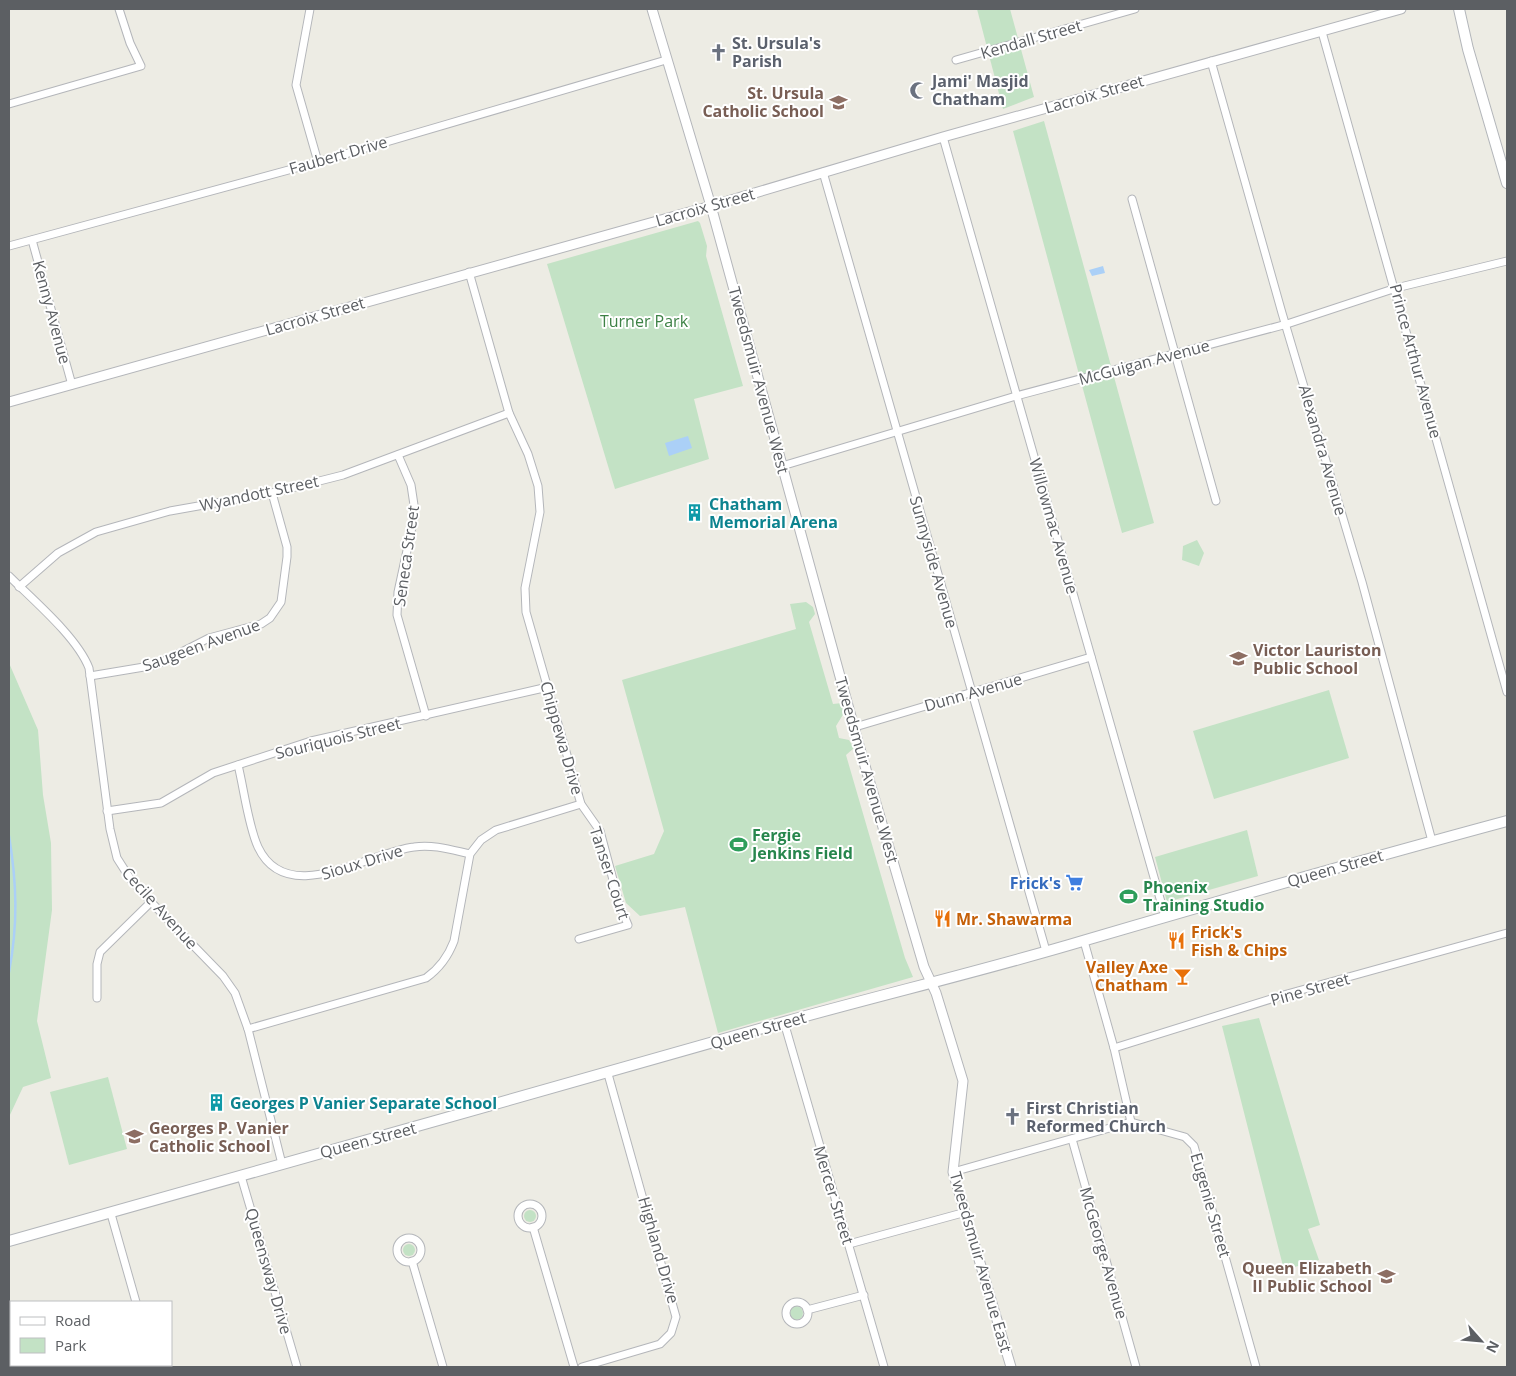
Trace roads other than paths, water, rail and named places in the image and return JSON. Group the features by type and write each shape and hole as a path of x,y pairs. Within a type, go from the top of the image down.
{"main road":[{"path":"1459,9 1468,49 1507,183"},
{"name":"Queen Street","path":"9,1241 608,1074 784,1022 1084,941 1165,916 1507,821"}],"street":[{"path":"9,104 142,66 130,43 119,9"},
{"path":"310,9 296,85 318,162"},
{"name":"Tweedsmuir Avenue West","path":"652,9 711,206 855,727 930,982"},
{"name":"Kendall Street","path":"956,60 1135,9"},
{"name":"Lacroix Street","path":"9,402 469,272 711,206 943,137 1401,9"},
{"name":"Prince Arthur Avenue","path":"1322,32 1396,288 1507,692"},
{"name":"Faubert Drive","path":"9,246 318,162 666,60"},
{"name":"Alexandra Avenue","path":"1211,61 1362,582 1432,841"},
{"name":"Willowmac Avenue","path":"943,137 1165,916"},
{"name":"Sunnyside Avenue","path":"823,172 1046,951"},
{"path":"1132,199 1216,501"},
{"name":"Kenny Avenue","path":"32,240 72,384"},
{"name":"McGuigan Avenue","path":"782,466 1016,396 1286,324 1396,288 1507,261"},
{"name":"Chippewa Drive","path":"469,272 508,412 528,454 539,496 540,512 524,600 581,804 496,830 481,840 470,854"},
{"name":"Wyandott Street","path":"19,587 58,553 96,532 170,511 272,493 343,475 508,412"},
{"name":"Seneca Street","path":"398,455 411,485 414,518 398,592 397,615 426,716"},
{"name":"Saugeen Avenue","path":"90,676 156,664 208,638 261,624 270,618 281,602 288,547 272,493"},
{"name":"Cecile Avenue","path":"9,576 81,652 89,668 107,811 117,858 131,880 226,980 235,993 248,1029 282,1164"},
{"name":"Dunn Avenue","path":"855,727 1091,657"},
{"name":"Souriquois Street","path":"107,811 162,803 213,773 310,741 548,687"},
{"name":"Sioux Drive","path":"238,765 258,847 270,863 283,871 308,877 322,875 415,846 431,846 470,854"},
{"name":"Tanser Court","path":"579,939 628,925 620,906 600,831 581,804"},
{"path":"248,1029 418,981 433,972 445,960 454,941 470,854"},
{"path":"97,998 96,964 100,952 151,902"},
{"name":"Pine Street","path":"1114,1048 1287,994 1507,933"},
{"path":"954,1172 1131,1122 1114,1048 1084,941"},
{"name":"Tweedsmuir Avenue East","path":"930,982 963,1081 954,1172 1011,1367"},
{"name":"Mercer Street","path":"784,1022 884,1367"},
{"name":"Highland Drive","path":"582,1367 660,1344 671,1333 676,1317 608,1074"},
{"name":"Eugenie Street","path":"1131,1122 1185,1136 1194,1146 1256,1367"},
{"name":"McGeorge Avenue","path":"1072,1139 1136,1367"},
{"name":"Queensway Drive","path":"241,1176 298,1367"},
{"path":"849,1244 966,1212"},
{"path":"111,1214 136,1301"},
{"path":"534,1227 574,1367"},
{"path":"412,1261 443,1367"},
{"path":"807,1310 864,1295"}],"water":[{"path":"1103,266 1105,273 1092,276 1089,270"},
{"path":"688,436 692,448 669,456 665,443"}],"waterway":[{"path":"9,836 15,888 14,938 9,972"}],"place":[{"name":"St. Ursula's Parish","path":"718,52"},
{"name":"Jami' Masjid Chatham","path":"918,90"},
{"name":"St. Ursula Catholic School","path":"838,102"},
{"name":"Chatham Memorial Arena","path":"695,513"},
{"name":"Victor Lauriston Public School","path":"1239,659"},
{"name":"Fergie Jenkins Field","path":"738,844"},
{"name":"Frick's","path":"1075,883"},
{"name":"Phoenix Training Studio","path":"1129,896"},
{"name":"Mr. Shawarma","path":"942,919"},
{"name":"Frick's Fish & Chips","path":"1177,941"},
{"name":"Valley Axe Chatham","path":"1182,976"},
{"name":"Georges P Vanier Separate School","path":"216,1103"},
{"name":"First Christian Reformed Church","path":"1012,1117"},
{"name":"Georges P. Vanier Catholic School","path":"135,1137"},
{"name":"Queen Elizabeth II Public School","path":"1386,1277"}],"park label":[{"name":"Turner Park","path":"644,321"}]}
